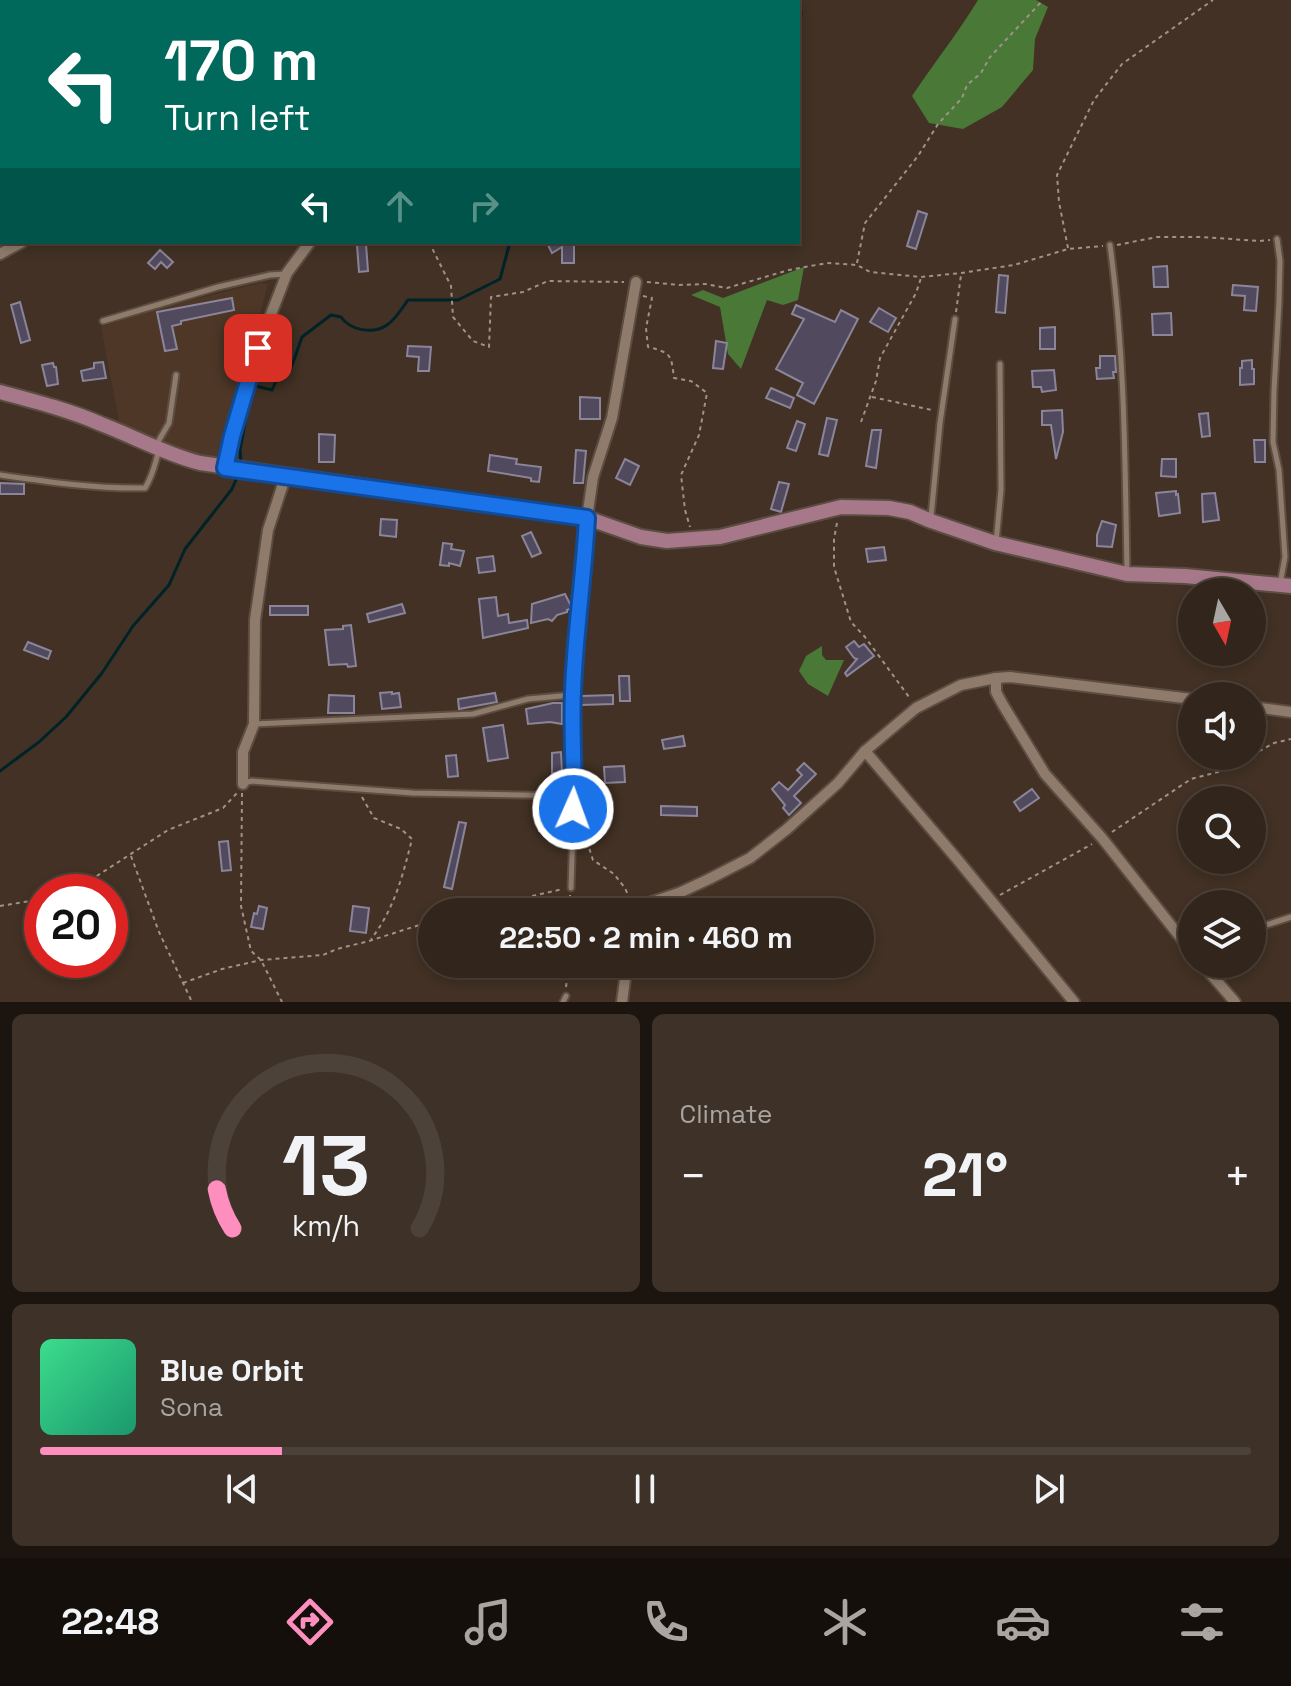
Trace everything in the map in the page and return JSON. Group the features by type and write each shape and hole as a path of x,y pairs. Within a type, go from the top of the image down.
{"street":[{"path":"0,254 18,244"},
{"path":"225,468 258,348 287,273 309,244"},
{"path":"574,796 573,695 587,518 593,477 612,418 636,282"},
{"path":"0,392 86,418 175,457 200,463 587,518 641,537 667,541 720,537 841,507 889,508 910,512 995,543 1127,574 1286,585"},
{"path":"243,784 243,752 254,724 255,620 268,530 283,484 282,476"},
{"path":"996,678 996,692 1045,774 1102,838 1178,934"},
{"path":"665,898 750,858 838,783 865,751 916,708 961,685 996,678 1050,681 1178,697"},
{"path":"1266,709 1291,712"},
{"path":"865,751 1074,1002"},
{"path":"622,1002 625,978"},
{"path":"1214,978 1235,1002"}],"lane":[{"path":"1277,239 1280,261 1273,442 1279,470 1286,585"},
{"path":"1110,245 1123,373 1127,574"},
{"path":"103,321 218,287 287,273"},
{"path":"931,521 941,412 955,319"},
{"path":"995,543 1001,490 1000,364"},
{"path":"0,475 145,488 152,477 157,449 169,423 176,375"},
{"path":"254,724 473,714 528,699 573,695"},
{"path":"243,784 252,781 413,793 574,796 571,888"},
{"path":"1266,925 1291,917"}],"path":[{"path":"857,265 865,223 918,156 938,124 962,98 967,85 981,73 990,57 1043,0"},
{"path":"1068,249 1057,175 1094,100 1122,64 1213,0"},
{"path":"430,244 451,286 453,317 473,341 489,347 491,297 523,292 548,281 705,284 727,288 789,270 827,263 857,265 870,272 921,277 1014,265 1068,249 1157,237 1277,239"},
{"path":"955,319 961,273"},
{"path":"861,422 871,397 880,358 916,293 921,277"},
{"path":"634,294 652,298 646,328 648,347 663,351 671,358 674,378 691,381 707,393 699,435 681,475 685,510 695,539"},
{"path":"871,397 941,412"},
{"path":"841,507 834,539 834,567 851,622 916,708"},
{"path":"1266,747 1291,739"},
{"path":"991,900 1102,838 1191,779 1222,770"},
{"path":"358,789 374,818 401,829 412,839 396,896 369,941"},
{"path":"100,874 168,830 223,808 242,790 241,906 251,951 261,960 282,1002"},
{"path":"573,809 579,812 593,860 614,874 629,898"},
{"path":"131,855 159,932 192,1002"},
{"path":"526,898 571,888 571,898"},
{"path":"0,906 24,902"},
{"path":"183,983 261,960 323,955 418,925"},
{"path":"564,999 567,978"}],"shaded area":[{"path":"260,283 268,284 221,460 183,456 120,426 101,327 151,310"}],"green space":[{"path":"978,0 1036,0 1048,7 1035,39 1033,70 1002,107 963,129 929,123 912,96"},
{"path":"804,267 798,300 783,305 767,300 741,369 728,354 720,307 691,295 703,290 723,298"},
{"path":"822,646 822,655 826,660 844,660 828,696 808,684 799,671 806,656"}],"building":[{"path":"918,211 927,214 916,249 907,246"},
{"path":"366,244 368,271 359,272 357,245"},
{"path":"574,244 574,263 562,263 562,247 552,253 548,245"},
{"path":"160,250 173,262 167,268 161,262 155,269 148,263"},
{"path":"1167,266 1168,287 1154,287 1153,267"},
{"path":"999,275 1008,276 1005,313 996,312"},
{"path":"1233,285 1258,287 1256,311 1244,310 1245,296 1232,295"},
{"path":"232,298 234,310 181,321 181,324 172,326 177,349 165,351 157,312"},
{"path":"20,302 30,340 21,343 11,305"},
{"path":"796,305 835,322 841,310 858,319 814,404 797,395 803,383 776,369 804,319 792,314"},
{"path":"879,308 896,318 888,332 870,322"},
{"path":"1171,313 1172,335 1153,335 1152,314"},
{"path":"1055,327 1055,349 1040,349 1040,328"},
{"path":"716,341 727,343 723,369 713,368"},
{"path":"408,346 431,347 429,371 418,371 419,357 407,356"},
{"path":"1100,356 1115,356 1114,378 1097,379 1096,368 1100,368"},
{"path":"1252,360 1254,384 1240,385 1242,361"},
{"path":"103,362 106,378 83,381 81,371 94,368 94,363"},
{"path":"53,363 58,384 47,386 42,365"},
{"path":"1054,370 1056,390 1042,392 1041,387 1033,387 1032,371"},
{"path":"771,388 794,398 790,408 766,398"},
{"path":"580,397 600,398 600,419 580,419"},
{"path":"1062,410 1063,432 1056,459 1051,425 1042,425 1042,411"},
{"path":"1208,413 1210,436 1202,437 1199,414"},
{"path":"827,418 837,420 828,456 819,454"},
{"path":"797,421 805,424 796,451 787,448"},
{"path":"872,430 881,430 876,468 866,466"},
{"path":"319,434 335,435 334,462 319,462"},
{"path":"1254,440 1265,440 1265,462 1255,462"},
{"path":"576,450 586,451 583,483 574,483"},
{"path":"490,455 517,459 516,464 541,467 539,482 488,471"},
{"path":"625,459 639,466 630,485 616,478"},
{"path":"1162,459 1176,459 1176,477 1161,476"},
{"path":"779,482 789,484 781,512 771,509"},
{"path":"0,483 24,484 24,494 0,494"},
{"path":"1176,491 1180,513 1159,516 1156,493"},
{"path":"1215,493 1219,520 1203,522 1202,494"},
{"path":"381,519 397,520 396,537 380,535"},
{"path":"1102,521 1116,525 1112,547 1097,546"},
{"path":"531,532 541,553 532,557 522,536"},
{"path":"443,543 452,544 451,549 464,551 460,566 449,563 449,566 440,565"},
{"path":"884,547 886,560 868,562 866,549"},
{"path":"493,556 495,571 479,573 477,558"},
{"path":"565,594 572,608 552,621 531,623 532,604"},
{"path":"496,597 498,616 508,614 509,623 527,620 528,628 483,638 479,599"},
{"path":"402,604 405,613 369,622 367,614"},
{"path":"270,606 308,606 308,615 270,615"},
{"path":"351,625 356,666 329,665 325,630 343,629 343,626"},
{"path":"854,641 859,647 864,644 874,656 847,676 845,673 857,659 846,647"},
{"path":"28,642 51,651 48,659 24,650"},
{"path":"619,676 629,676 630,701 620,701"},
{"path":"380,693 399,693 401,707 382,709"},
{"path":"495,693 497,702 459,709 458,699"},
{"path":"329,695 354,696 354,713 328,713"},
{"path":"613,695 613,704 581,705 581,696"},
{"path":"562,703 562,724 528,724 526,709"},
{"path":"503,725 508,758 488,761 483,728"},
{"path":"683,736 685,746 664,749 662,740"},
{"path":"561,752 562,773 552,773 552,753"},
{"path":"456,755 458,776 448,777 446,756"},
{"path":"804,763 816,774 794,796 801,803 789,815 772,789 779,782 788,790 802,775 797,770"},
{"path":"624,766 625,782 605,783 604,767"},
{"path":"1032,789 1039,798 1020,811 1014,802"},
{"path":"661,806 697,807 697,816 661,815"},
{"path":"540,815 557,816 557,832 539,831"},
{"path":"459,822 466,823 452,889 444,887"},
{"path":"228,841 231,870 222,871 219,842"},
{"path":"259,906 267,908 263,929 251,927"},
{"path":"353,906 369,908 366,933 350,931"}],"waterway":[{"path":"800,12 800,26"},
{"path":"241,462 240,450 252,385 272,390 282,368 290,371 302,337 331,315 341,317 356,328 375,330 390,323 408,300 458,300 500,279 509,244"},
{"path":"0,771 66,717 102,673 133,626 169,585 185,549 232,489 238,475"}],"route":[{"path":"258,348 225,468 587,518 573,695 573,809"}]}
